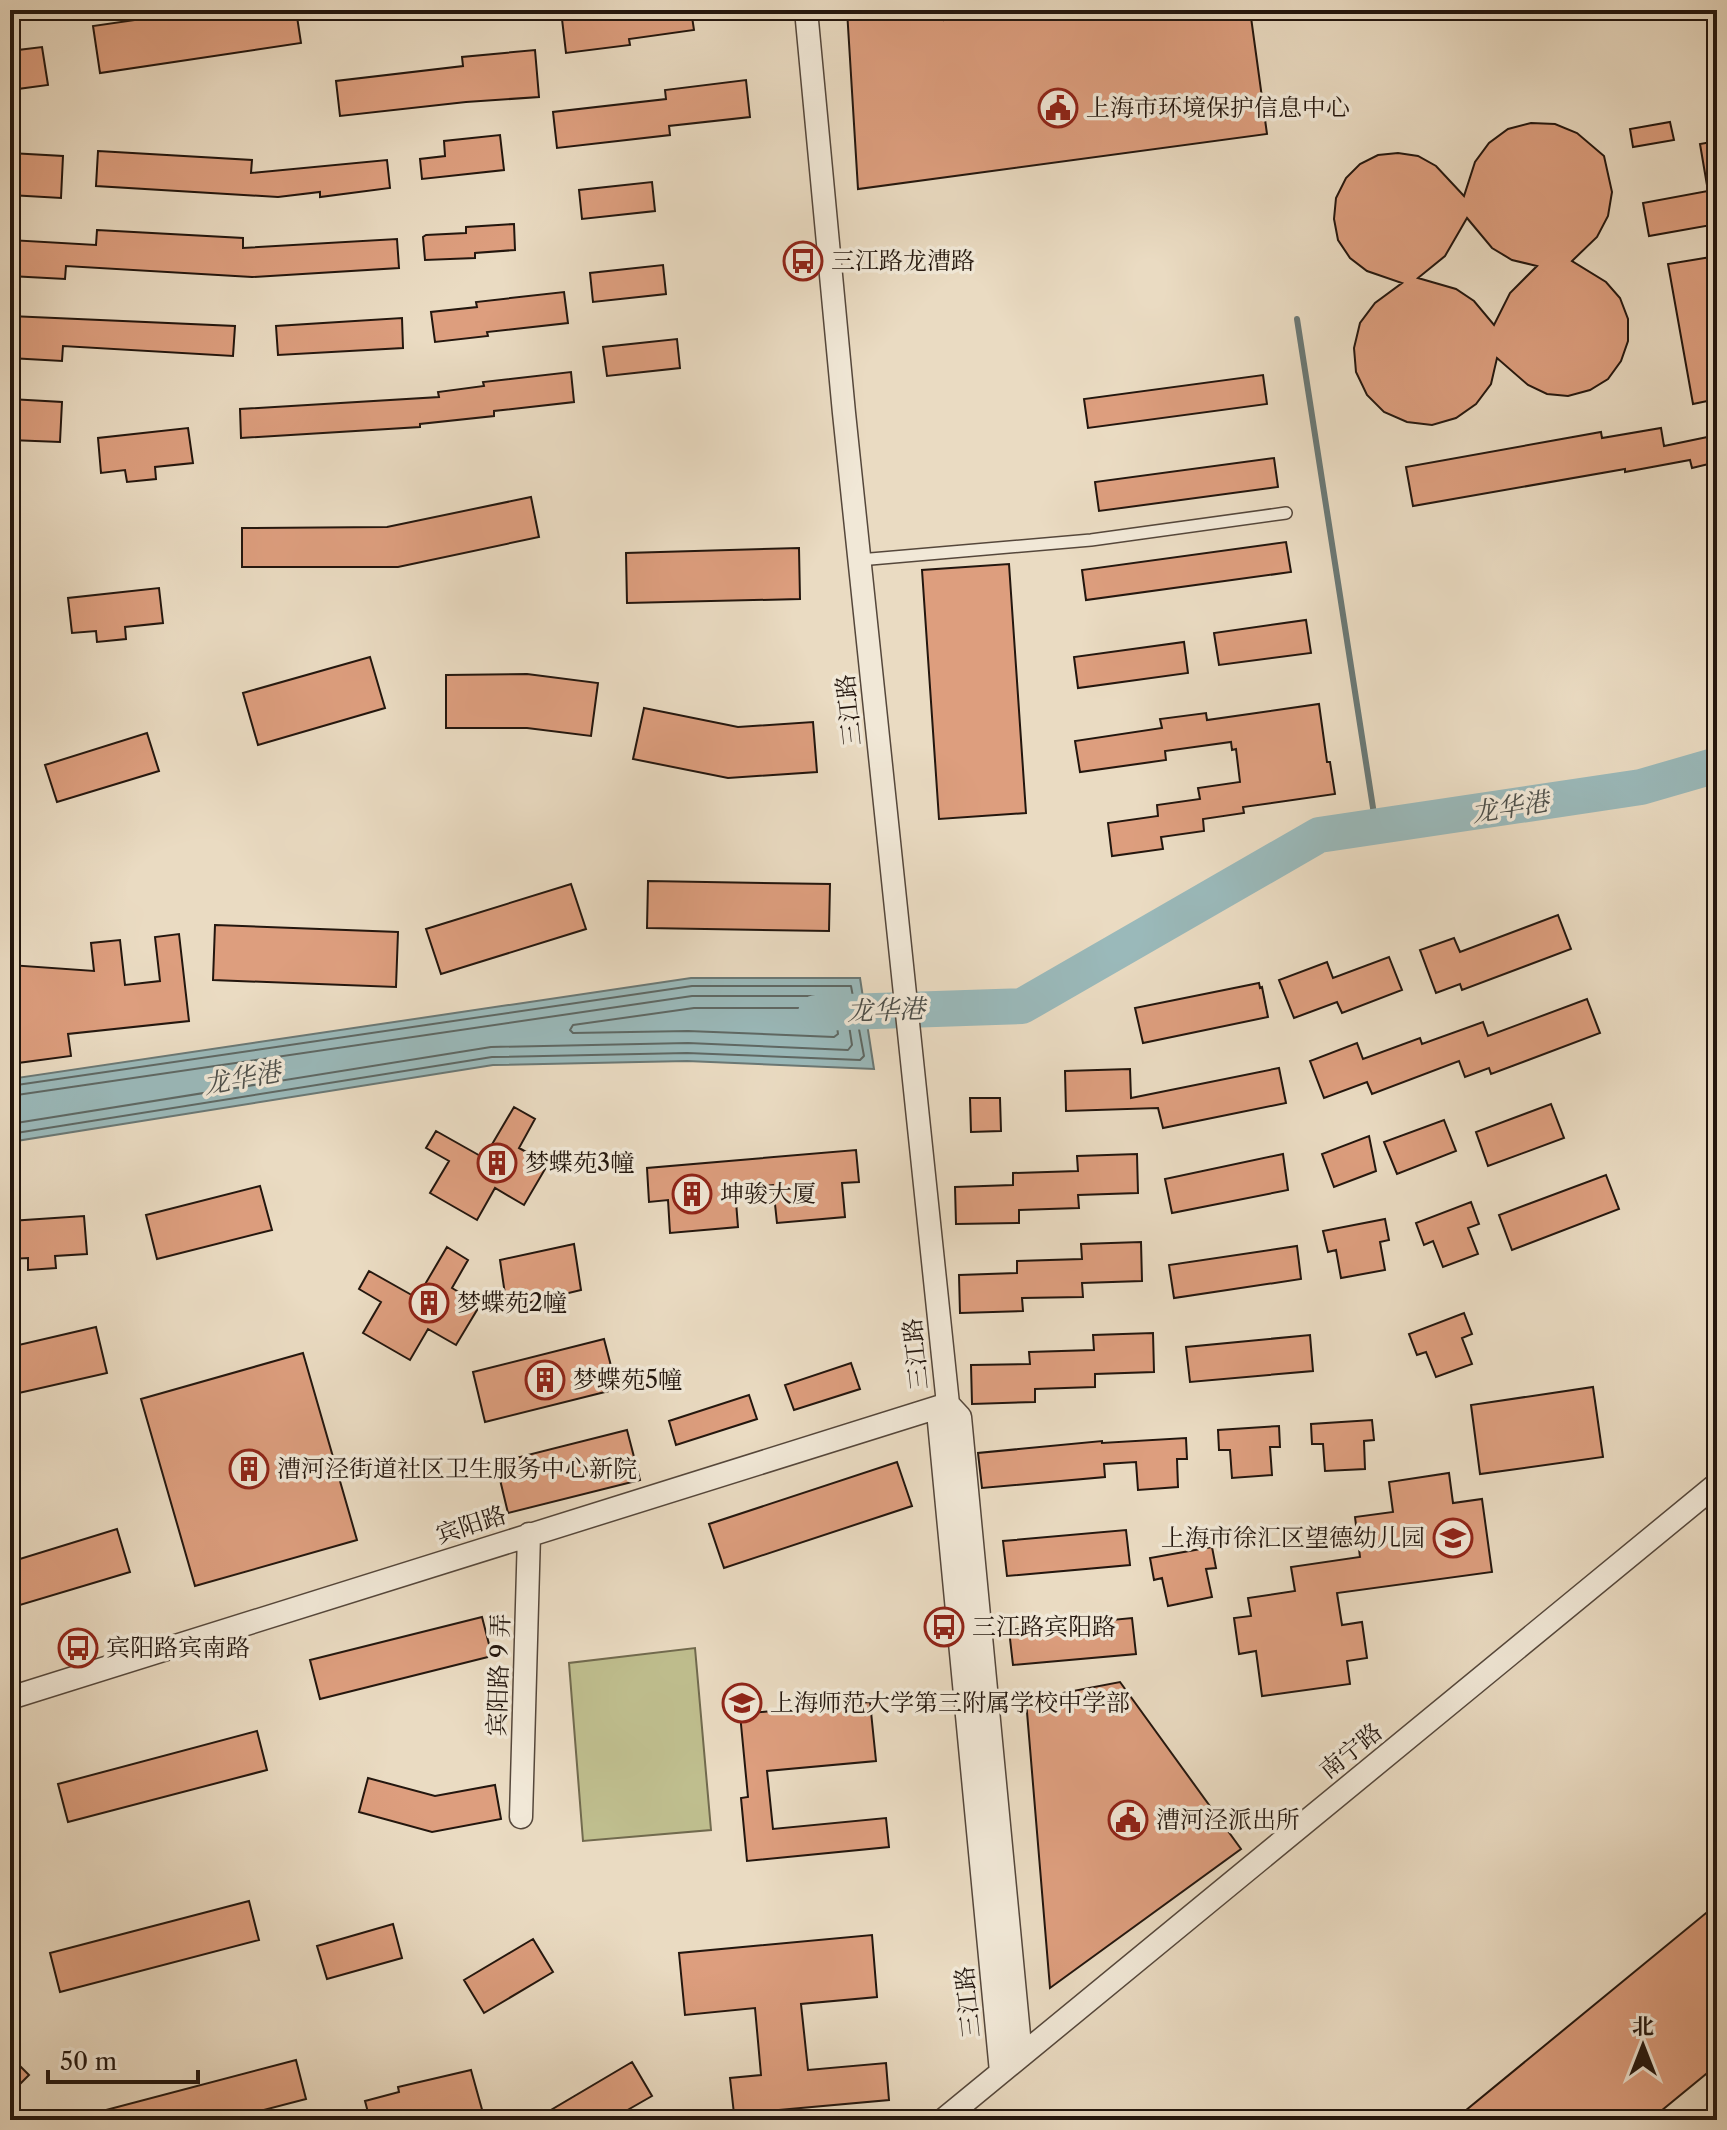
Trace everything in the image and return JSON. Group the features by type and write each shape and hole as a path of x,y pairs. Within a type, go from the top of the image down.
{"street":[{"name":"三江路","path":"806,10 859,560 948,1404 939,1422 1001,2072"},
{"name":"三江路","path":"948,1404 960,1417 1021,2056"},
{"name":"宾阳路","path":"10,1698 948,1404"},
{"name":"南宁路","path":"943,2120 1717,1484"},
{"name":"宾阳路 9 弄","path":"521,1817 529,1534"}],"lane":[{"path":"859,560 1091,540 1286,513"}],"shaded area":[{"path":"695,1648 711,1830 583,1841 569,1663"}],"water":[{"path":"691,978 860,978 874,1069 687,1061 493,1065 10,1142 10,1079"}],"building":[{"path":"204,10 296,10 301,43 100,73 93,26"},
{"path":"621,10 691,10 694,30 629,39 630,45 566,53 562,19"},
{"name":"上海市环境保护信息中心","path":"847,10 943,10 944,20 999,10 1250,10 1267,134 858,189"},
{"path":"42,47 48,85 10,90 10,51"},
{"path":"535,50 539,97 340,116 336,81 463,66 462,57"},
{"path":"746,80 750,117 669,126 670,135 557,148 553,112 666,99 665,90"},
{"path":"1670,122 1674,140 1633,147 1630,129"},
{"path":"1531,123 1555,124 1577,133 1604,156 1612,192 1608,216 1597,237 1572,261 1606,282 1620,298 1628,319 1628,341 1621,361 1608,379 1590,390 1568,396 1547,394 1528,385 1497,358 1491,384 1476,404 1456,418 1432,425 1407,422 1384,412 1367,395 1356,372 1354,348 1360,323 1375,303 1402,283 1367,271 1350,258 1338,240 1334,219 1336,198 1346,178 1360,164 1378,155 1398,153 1418,156 1436,166 1464,196 1475,162 1489,143 1508,129","holes":["1467,218 1492,248 1512,260 1537,266 1510,293 1494,325 1474,301 1456,289 1418,278 1445,256"]},
{"path":"500,135 504,170 422,179 420,159 445,156 444,141"},
{"path":"1717,141 1717,224 1649,236 1643,203 1708,191 1700,144"},
{"path":"98,151 252,160 251,173 387,160 390,188 320,197 320,192 278,197 96,186"},
{"path":"10,153 63,156 61,198 10,195"},
{"path":"652,182 655,211 582,219 579,190"},
{"path":"514,224 515,250 475,253 475,258 425,260 423,237 426,235 466,233 466,227"},
{"path":"97,230 243,238 243,248 397,239 399,268 252,277 66,266 65,279 10,276 10,240 96,245"},
{"path":"1717,256 1717,399 1693,404 1668,264"},
{"path":"663,265 666,294 593,302 590,273"},
{"path":"564,292 568,323 487,332 488,336 435,342 431,312 477,307 476,302"},
{"path":"10,316 235,326 233,356 63,346 62,361 10,358"},
{"path":"402,318 403,348 278,355 276,326"},
{"path":"677,339 680,368 607,376 603,347"},
{"path":"571,372 574,402 494,411 494,416 420,424 420,427 241,438 240,409 439,397 438,392 484,386 483,382"},
{"path":"1263,375 1267,404 1088,428 1084,399"},
{"path":"10,399 62,402 60,442 10,440"},
{"path":"188,428 193,463 155,467 156,479 127,482 125,470 101,473 98,438"},
{"path":"1661,428 1664,446 1717,435 1717,462 1692,468 1690,460 1625,472 1625,469 1413,506 1406,467 1601,432 1602,438"},
{"path":"1274,458 1278,487 1099,511 1095,482"},
{"path":"531,497 539,537 398,567 242,567 242,528 387,527"},
{"path":"1286,542 1291,572 1086,600 1082,570"},
{"path":"799,548 800,599 627,603 626,553"},
{"path":"1009,564 1026,813 939,819 922,570"},
{"path":"159,588 163,623 125,627 126,639 97,642 96,631 72,633 68,598"},
{"path":"1306,620 1311,653 1219,665 1214,633"},
{"path":"1184,642 1188,673 1078,688 1074,657"},
{"path":"370,657 385,708 258,745 243,693"},
{"path":"527,674 598,683 591,736 527,728 446,728 446,675"},
{"path":"1319,704 1335,794 1243,807 1244,813 1203,819 1204,831 1161,837 1163,849 1112,856 1108,823 1158,816 1157,805 1200,799 1198,788 1240,782 1236,749 1232,750 1231,742 1165,751 1166,760 1080,772 1075,741 1162,728 1160,719 1206,713 1207,720"},
{"path":"644,708 738,727 813,722 817,772 728,778 633,759"},
{"path":"147,733 159,771 57,802 45,765"},
{"path":"648,881 830,884 829,931 647,928"},
{"path":"571,884 586,929 441,974 426,929"},
{"path":"1558,915 1571,949 1462,990 1460,984 1436,993 1420,950 1454,938 1460,952"},
{"path":"215,925 398,932 396,987 213,980"},
{"path":"179,934 189,1021 68,1034 71,1056 10,1064 10,965 94,971 91,943 120,940 125,985 160,981 155,937"},
{"path":"1389,957 1402,990 1342,1013 1337,1002 1294,1018 1279,980 1327,962 1333,978"},
{"path":"1259,983 1268,1017 1143,1043 1135,1008"},
{"path":"1587,999 1600,1033 1491,1074 1489,1068 1465,1077 1459,1061 1372,1094 1367,1082 1324,1098 1310,1061 1357,1043 1363,1059 1420,1038 1422,1044 1483,1022 1488,1036"},
{"path":"1279,1068 1286,1103 1163,1128 1158,1108 1066,1111 1065,1071 1130,1069 1131,1098"},
{"path":"970,1098 1000,1098 1001,1131 971,1132"},
{"path":"1551,1104 1564,1138 1488,1166 1476,1132"},
{"name":"梦蝶苑3幢","path":"514,1107 535,1119 519,1148 548,1164 524,1205 495,1188 477,1220 430,1193 449,1161 426,1148 436,1131 484,1158"},
{"path":"1444,1120 1456,1151 1397,1174 1384,1142"},
{"path":"1369,1136 1376,1171 1334,1187 1322,1154"},
{"name":"坤骏大厦","path":"856,1150 859,1182 842,1183 845,1217 777,1223 773,1185 735,1189 738,1227 670,1233 668,1200 649,1202 647,1168"},
{"path":"1137,1154 1138,1193 1078,1195 1079,1208 1019,1210 1019,1223 956,1224 955,1187 1013,1185 1013,1173 1078,1171 1077,1156"},
{"path":"1283,1154 1288,1190 1172,1213 1165,1179"},
{"path":"1606,1175 1619,1209 1512,1250 1499,1215"},
{"path":"260,1186 272,1230 157,1259 146,1215"},
{"path":"1471,1202 1479,1224 1468,1228 1478,1254 1443,1267 1433,1241 1424,1245 1416,1223"},
{"path":"84,1216 87,1254 55,1256 56,1268 28,1270 28,1258 10,1259 10,1221"},
{"path":"1385,1219 1389,1240 1380,1242 1385,1270 1341,1278 1336,1250 1328,1252 1323,1231"},
{"path":"1141,1242 1142,1281 1082,1283 1083,1297 1022,1298 1023,1311 960,1313 959,1275 1017,1273 1017,1261 1082,1259 1081,1244"},
{"path":"574,1244 581,1290 507,1308 500,1260"},
{"path":"1297,1246 1301,1279 1174,1298 1169,1265"},
{"name":"梦蝶苑2幢","path":"447,1247 468,1260 452,1288 480,1305 456,1345 428,1329 410,1360 363,1333 381,1302 359,1289 369,1271 417,1298"},
{"path":"1464,1313 1472,1334 1462,1338 1472,1364 1436,1377 1426,1352 1417,1355 1409,1334"},
{"path":"96,1327 107,1373 10,1395 10,1347"},
{"path":"1153,1333 1154,1372 1095,1374 1095,1387 1035,1389 1035,1402 972,1404 971,1365 1030,1364 1029,1352 1094,1350 1093,1335"},
{"path":"1310,1335 1313,1371 1190,1382 1186,1347"},
{"name":"梦蝶苑5幢","path":"604,1339 617,1389 485,1422 473,1372"},
{"name":"漕河泾街道社区卫生服务中心新院","path":"303,1353 357,1540 195,1586 141,1399"},
{"path":"851,1363 860,1389 794,1410 785,1385"},
{"path":"1593,1387 1603,1457 1480,1474 1471,1405"},
{"path":"749,1395 757,1419 676,1445 669,1421"},
{"path":"1372,1420 1374,1440 1364,1441 1365,1469 1325,1471 1323,1444 1312,1444 1311,1424"},
{"path":"1279,1426 1280,1447 1270,1447 1272,1475 1232,1478 1230,1450 1219,1450 1218,1430"},
{"path":"627,1430 640,1480 508,1513 496,1463"},
{"path":"1186,1438 1187,1459 1177,1459 1178,1487 1138,1490 1136,1462 1104,1464 1105,1477 982,1488 978,1453 1102,1441"},
{"path":"897,1462 912,1506 724,1568 709,1524"},
{"path":"1449,1473 1453,1503 1482,1499 1492,1572 1337,1593 1342,1625 1362,1622 1367,1658 1347,1661 1350,1684 1262,1696 1256,1651 1239,1654 1234,1618 1251,1616 1248,1598 1295,1591 1291,1567 1360,1557 1355,1517 1393,1512 1389,1482"},
{"path":"117,1529 130,1572 10,1608 10,1562"},
{"path":"1126,1530 1130,1565 1007,1576 1003,1541"},
{"path":"1212,1547 1216,1568 1206,1569 1212,1597 1168,1606 1162,1578 1154,1580 1150,1558"},
{"path":"482,1617 492,1656 320,1699 310,1660"},
{"path":"1132,1618 1136,1654 1013,1665 1009,1630"},
{"name":"漕河泾派出所","path":"1120,1682 1241,1849 1050,1988 1026,1700"},
{"path":"870,1702 876,1761 767,1771 773,1829 886,1818 889,1847 747,1861 741,1798 748,1797 740,1714"},
{"path":"257,1731 267,1770 68,1822 58,1784"},
{"path":"368,1778 435,1796 495,1785 501,1819 432,1832 359,1812"},
{"path":"249,1901 259,1940 60,1992 50,1953"},
{"path":"1717,1904 1717,2065 1650,2120 1454,2120"},
{"path":"393,1924 402,1958 327,1979 317,1946"},
{"path":"872,1935 877,1997 801,2004 808,2070 886,2063 889,2100 734,2114 730,2078 761,2075 755,2008 685,2015 679,1953"},
{"path":"533,1939 553,1972 484,2013 464,1980"},
{"path":"10,2056 29,2075 10,2094"},
{"path":"296,2060 306,2099 225,2120 88,2120 87,2115"},
{"path":"632,2062 652,2096 610,2120 534,2120"},
{"path":"471,2070 483,2113 457,2120 370,2120 365,2101 399,2092 398,2087"}],"waterway":[{"path":"1297,319 1376,827"},
{"name":"龙华港","path":"816,1013 1022,1006 1319,835 1641,787 1717,765"}],"place":[{"name":"上海市环境保护信息中心","path":"1058,108"},
{"name":"三江路龙漕路","path":"803,261"},
{"name":"梦蝶苑3幢","path":"497,1163"},
{"name":"坤骏大厦","path":"692,1194"},
{"name":"梦蝶苑2幢","path":"429,1303"},
{"name":"梦蝶苑5幢","path":"545,1380"},
{"name":"漕河泾街道社区卫生服务中心新院","path":"249,1469"},
{"name":"上海市徐汇区望德幼儿园","path":"1453,1538"},
{"name":"三江路宾阳路","path":"944,1627"},
{"name":"宾阳路宾南路","path":"78,1648"},
{"name":"上海师范大学第三附属学校中学部","path":"742,1703"},
{"name":"漕河泾派出所","path":"1128,1820"}]}
